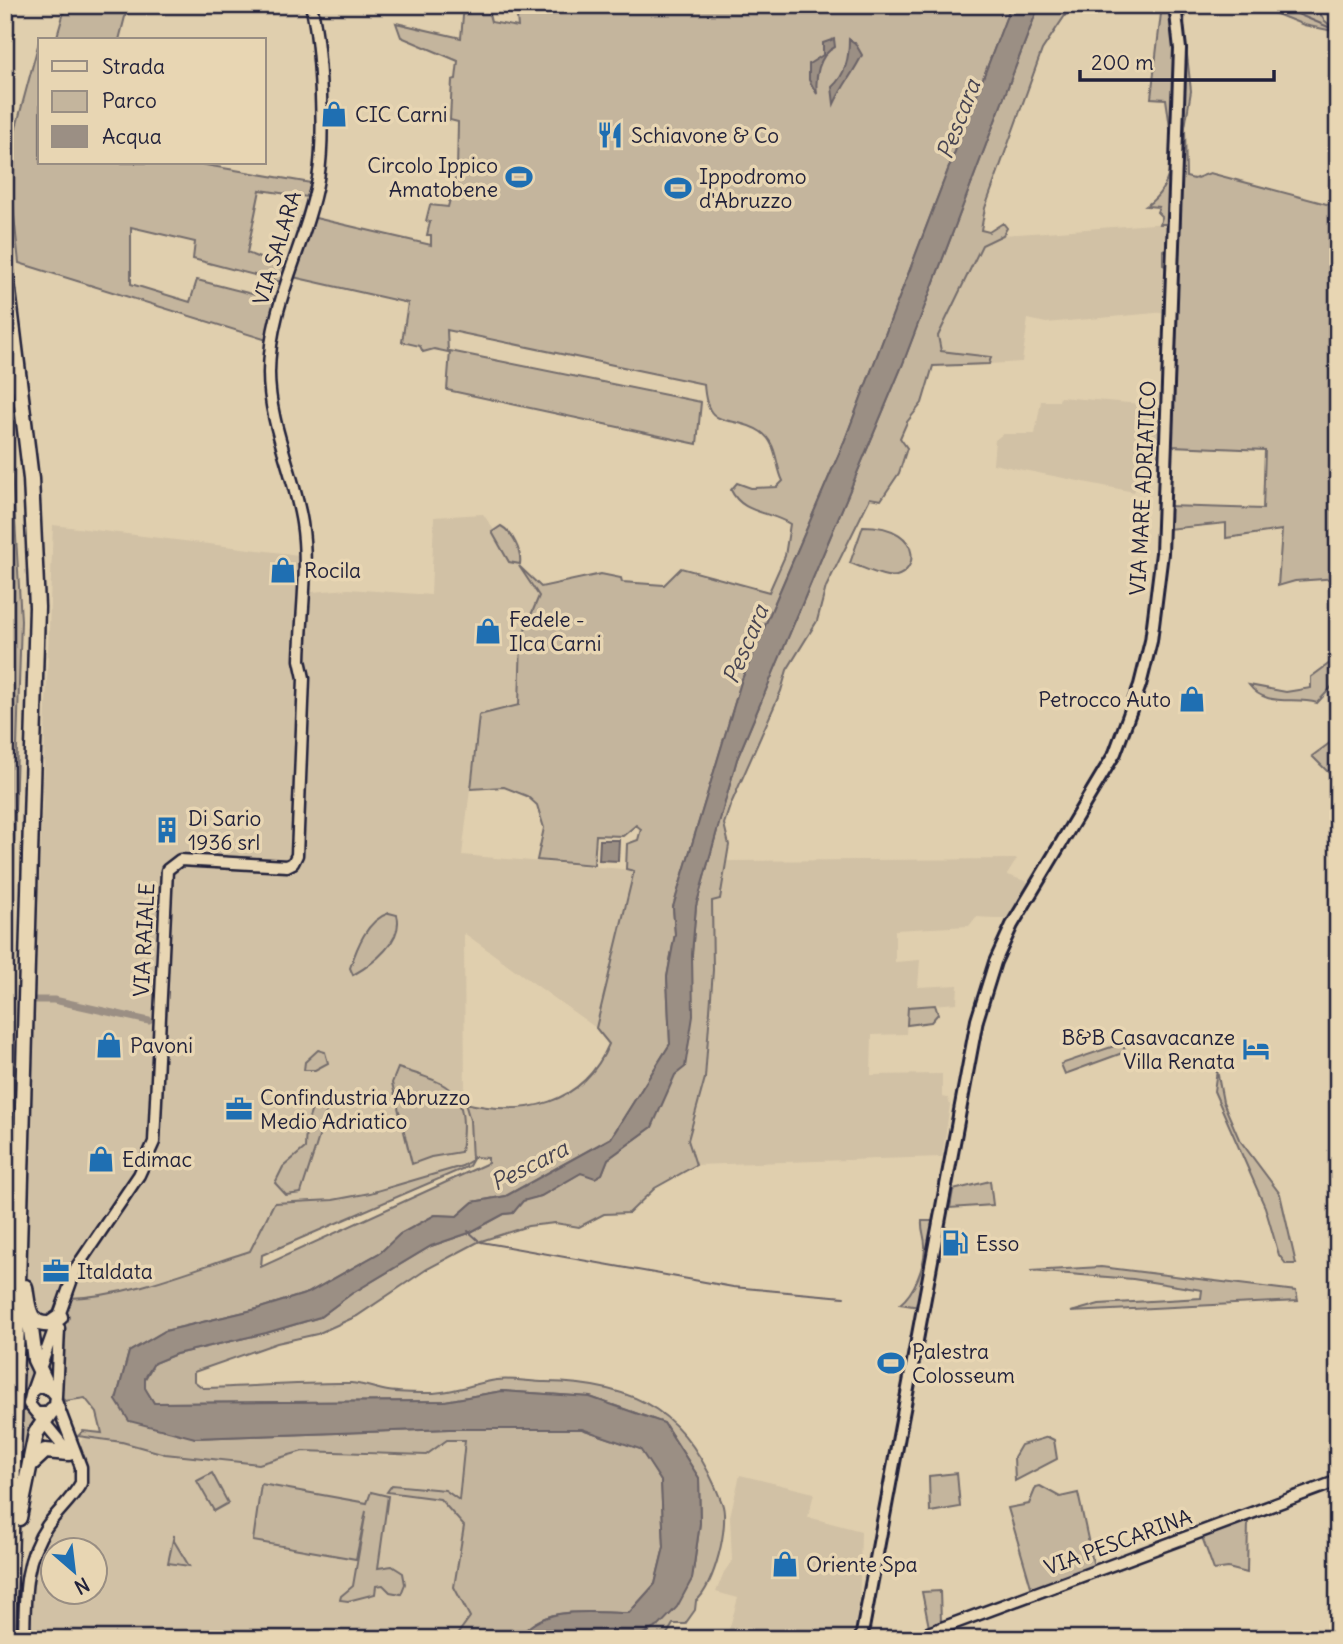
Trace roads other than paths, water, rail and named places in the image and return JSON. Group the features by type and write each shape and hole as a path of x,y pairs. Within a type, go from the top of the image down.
{"highway":[{"path":"5,266 31,471 37,580 8,1639"},
{"path":"5,337 22,482 28,600 5,1433"},
{"path":"5,1243 6,1211 12,1199"},
{"path":"11,1539 17,1530 36,1433 49,1405 39,1371 24,1279 19,1268"},
{"path":"29,1314 39,1323 46,1324 60,1317"},
{"path":"29,1466 45,1451 72,1456"}],"main road":[{"name":"VIA MARE ADRIATICO","path":"862,1637 951,1163 956,1107 962,1099 977,1020 995,961 1012,925 1115,753 1140,685 1151,641 1163,554 1180,49 1175,5"},
{"name":"VIA MARE ADRIATICO","path":"951,1163 948,1148 955,1120"}],"street":[{"name":"VIA SALARA","path":"297,498 272,415 269,373 277,313 318,172 318,46 311,5"},
{"name":"VIA RAIALE","path":"27,1397 60,1317 76,1268 139,1175 154,1142 168,867 180,860 287,866 296,860 304,678 300,660 304,552 297,498"},
{"name":"VIA RAIALE","path":"24,1639 25,1591 31,1559 48,1525 81,1483 82,1470 72,1456 49,1405 60,1317"},
{"path":"27,1397 31,1408 49,1405"},
{"path":"27,1397 49,1405 72,1456"},
{"name":"VIA PESCARINA","path":"912,1639 1338,1481"}],"water":[{"path":"1011,5 1039,5 902,366 737,759 696,906 692,954 693,1016 685,1067 675,1075 652,1127 608,1159 602,1174 595,1178 581,1173 541,1196 523,1201 513,1213 504,1214 469,1233 431,1246 351,1294 320,1317 176,1354 154,1363 145,1378 145,1388 154,1403 445,1401 502,1391 590,1397 664,1423 699,1478 700,1523 692,1579 677,1607 659,1626 633,1639 568,1636 518,1639 528,1628 554,1615 569,1612 629,1613 655,1584 664,1547 661,1481 640,1449 582,1429 449,1429 195,1438 129,1421 116,1400 129,1352 165,1331 257,1309 308,1293 381,1252 400,1234 435,1215 457,1216 473,1202 506,1196 611,1138 670,1044 667,977 675,934 673,907 742,679 844,442"},
{"path":"834,39 835,47 821,61 817,94 809,80 809,64 823,55 823,43"},
{"path":"849,39 855,43 862,55 834,104 832,87 841,77 846,65"},
{"path":"600,840 619,840 618,861 599,860"}],"waterway":[{"path":"1276,5 1338,31"},
{"path":"33,1000 54,1000 149,1021"},
{"path":"468,1231 478,1240"},
{"path":"481,1242 733,1287 844,1297"}],"place":[{"name":"CIC Carni","path":"334,114"},
{"name":"Schiavone & Co","path":"610,135"},
{"name":"Circolo Ippico Amatobene","path":"519,177"},
{"name":"Ippodromo d'Abruzzo","path":"678,188"},
{"name":"Rocila","path":"283,570"},
{"name":"Fedele - Ilca Carni","path":"488,631"},
{"name":"Petrocco Auto","path":"1192,699"},
{"name":"Di Sario 1936 srl","path":"167,830"},
{"name":"Pavoni","path":"109,1045"},
{"name":"B&B Casavacanze Villa Renata","path":"1256,1049"},
{"name":"Confindustria Abruzzo Medio Adriatico","path":"239,1109"},
{"name":"Edimac","path":"101,1159"},
{"name":"Esso","path":"955,1243"},
{"name":"Italdata","path":"56,1271"},
{"name":"Palestra Colosseum","path":"891,1363"},
{"name":"Oriente Spa","path":"785,1564"}],"water label":[{"name":"Pescara","path":"958,119"},
{"name":"Pescara","path":"745,644"},
{"name":"Pescara","path":"529,1165"}]}
